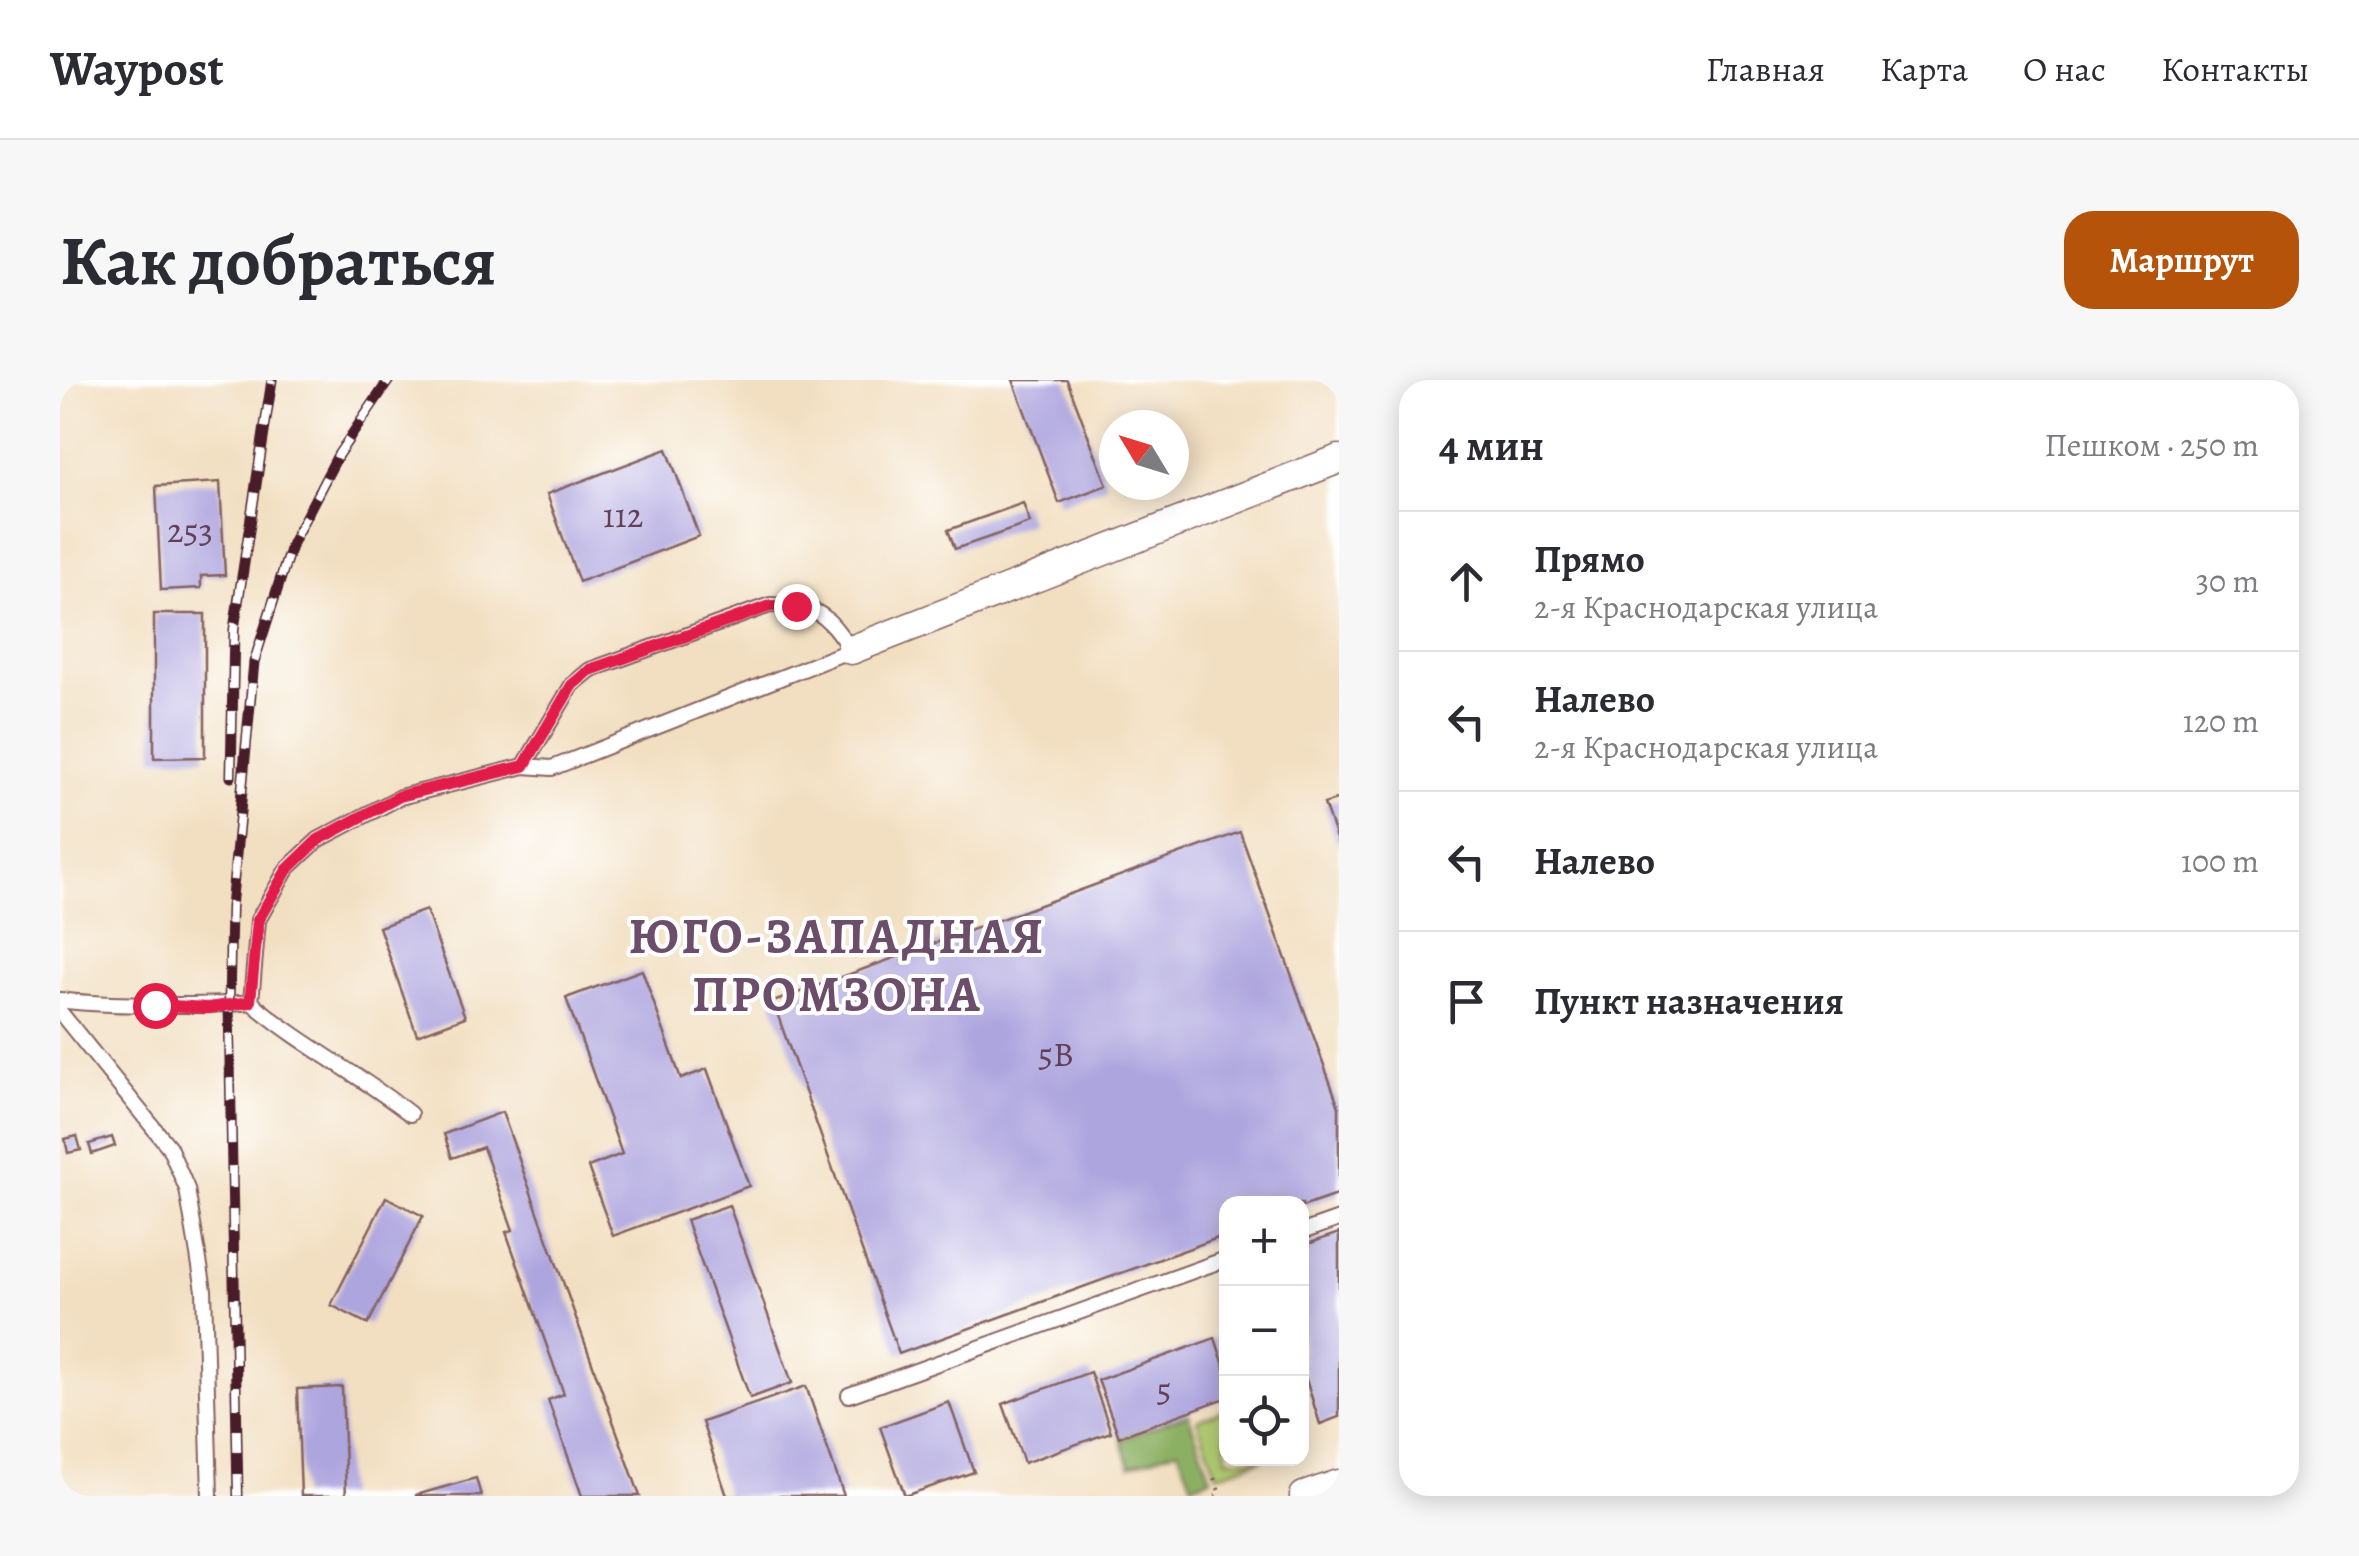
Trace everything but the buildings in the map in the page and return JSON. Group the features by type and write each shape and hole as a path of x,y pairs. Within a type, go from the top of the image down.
{"street":[{"path":"851,650 1339,459"},
{"path":"1304,1496 1339,1484"}],"lane":[{"path":"250,1002 258,920 287,870 318,840 400,796 524,766 552,768 851,650 828,617 796,606 770,606 590,670 572,685 524,766"},
{"path":"60,1000 105,1007 208,1008 250,1002 410,1114"},
{"path":"60,1012 168,1146 187,1189 204,1290 210,1496"},
{"path":"1309,1230 1339,1219"},
{"path":"850,1396 1219,1262"}],"path":[{"path":"1214,1478 1219,1494"}],"green space":[{"path":"1219,1412 1219,1466 1243,1466 1217,1475 1197,1420"},
{"path":"1188,1414 1211,1478 1192,1485 1178,1449 1130,1466 1121,1439"}],"railway":[{"path":"231,777 234,629 272,380"},
{"path":"238,1496 229,1005 231,908 254,662 292,543 338,455 389,380"}],"district":[{"name":"ЮГО-ЗАПАДНАЯ ПРОМЗОНА","path":"837,964"}],"route":[{"path":"155,1005 208,1008 250,1002 258,920 287,870 318,840 400,796 524,766 572,685 590,670 770,606 796,606"}]}
